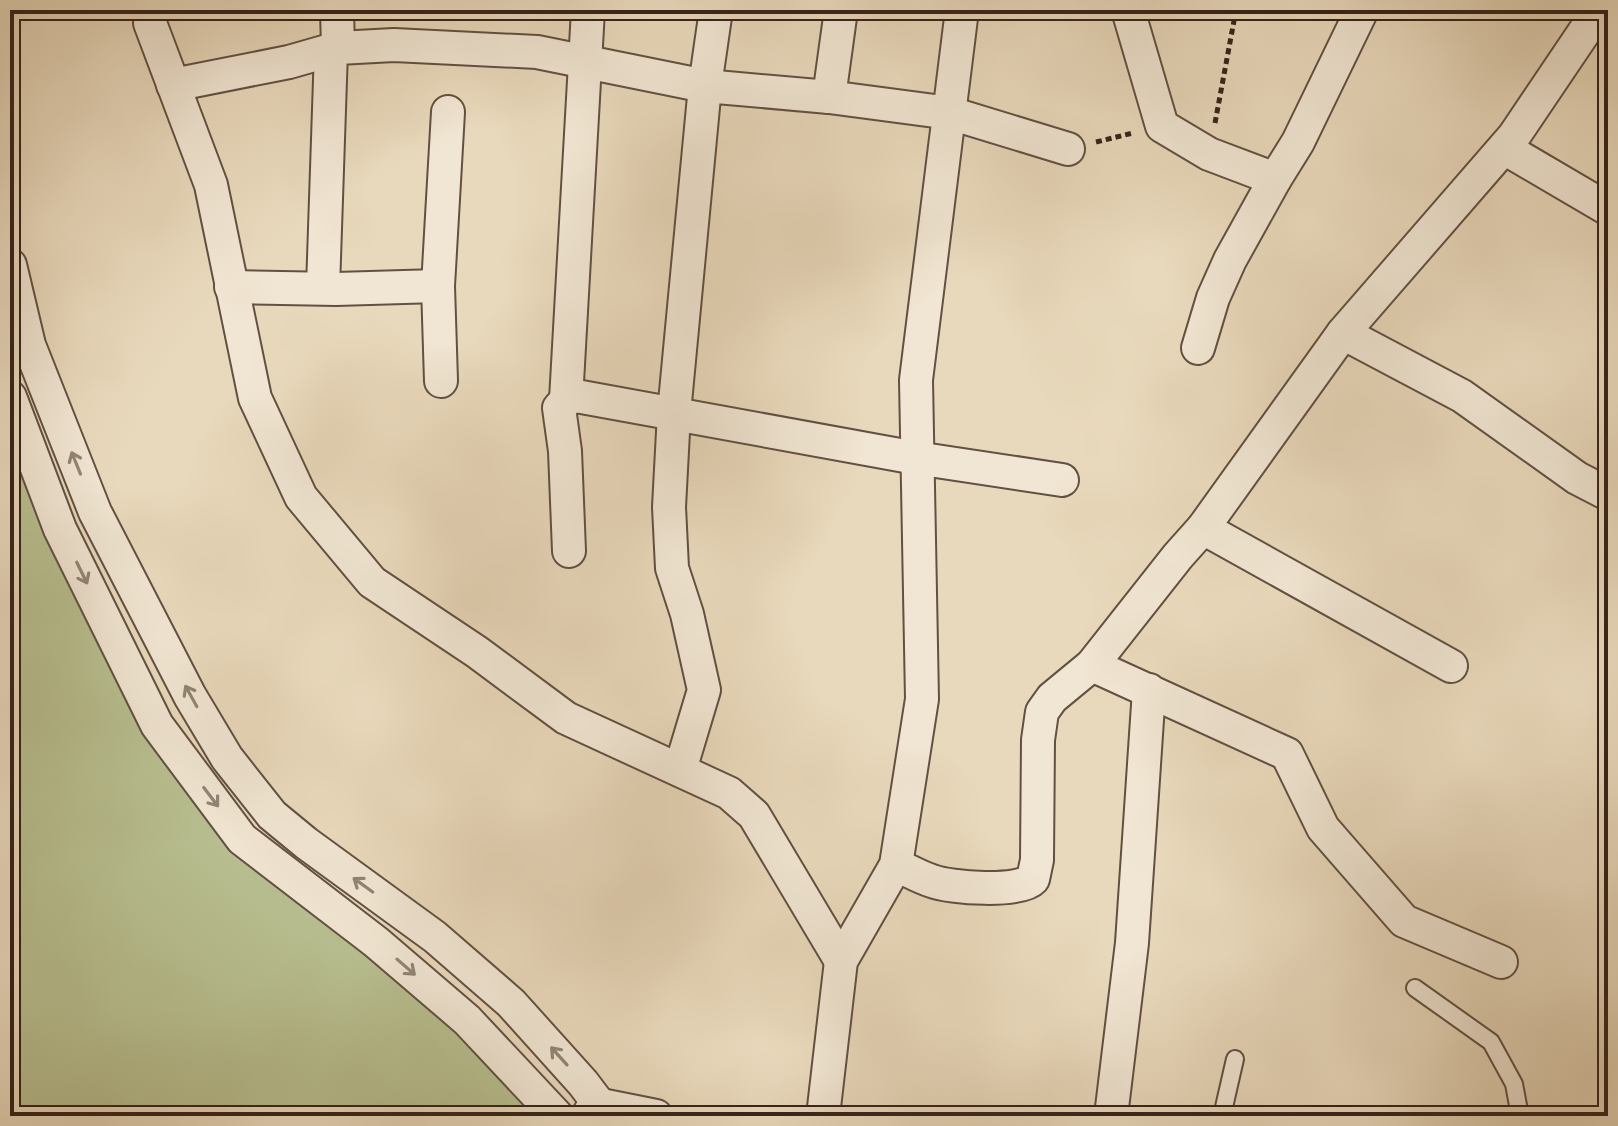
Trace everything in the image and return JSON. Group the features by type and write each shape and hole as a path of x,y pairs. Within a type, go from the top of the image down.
{"street":[{"path":"150,10 150,23 211,185 255,398 301,497 372,582 477,652 566,718 729,793 754,815 841,961"},
{"path":"323,288 337,10"},
{"path":"566,400 588,10"},
{"path":"680,770 704,690 687,614 672,568 669,507 674,413 705,86 716,10"},
{"path":"829,97 841,10"},
{"path":"823,1116 841,961 896,865 922,699 916,380 962,10"},
{"path":"1128,10 1162,126 1209,154 1275,179"},
{"path":"1198,348 1224,273 1298,142 1362,10"},
{"path":"896,865 934,883 980,887 1029,884 1037,860 1038,740 1042,712 1052,698 1092,665 1203,528 1343,333 1504,148 1599,10"},
{"path":"173,85 289,62 335,49 394,45 537,52 705,86 829,97 950,113 1068,149"},
{"path":"441,381 438,286 448,112"},
{"path":"1504,148 1608,209"},
{"path":"10,265 29,345 95,512 190,696 227,758 272,815 435,937 511,1003 598,1112 656,1116"},
{"path":"231,287 438,286"},
{"path":"1343,333 1462,396 1577,478 1608,494"},
{"path":"569,551 565,451 559,408 566,400 576,396 916,458 1062,480"},
{"path":"10,397 60,529 157,725 242,839 376,942 467,1020 557,1116"},
{"path":"1203,528 1451,666"},
{"path":"1092,665 1287,754 1323,828 1404,921 1501,962"},
{"path":"1111,1116 1132,943 1149,690"}],"lane":[{"path":"1415,988 1491,1042 1514,1084 1520,1116"},
{"path":"1222,1116 1235,1059"}],"path":[{"path":"1209,154 1236,10"},
{"path":"1068,149 1162,126"}],"green space":[{"path":"10,378 67,534 160,737 550,1116 10,1116"}]}
